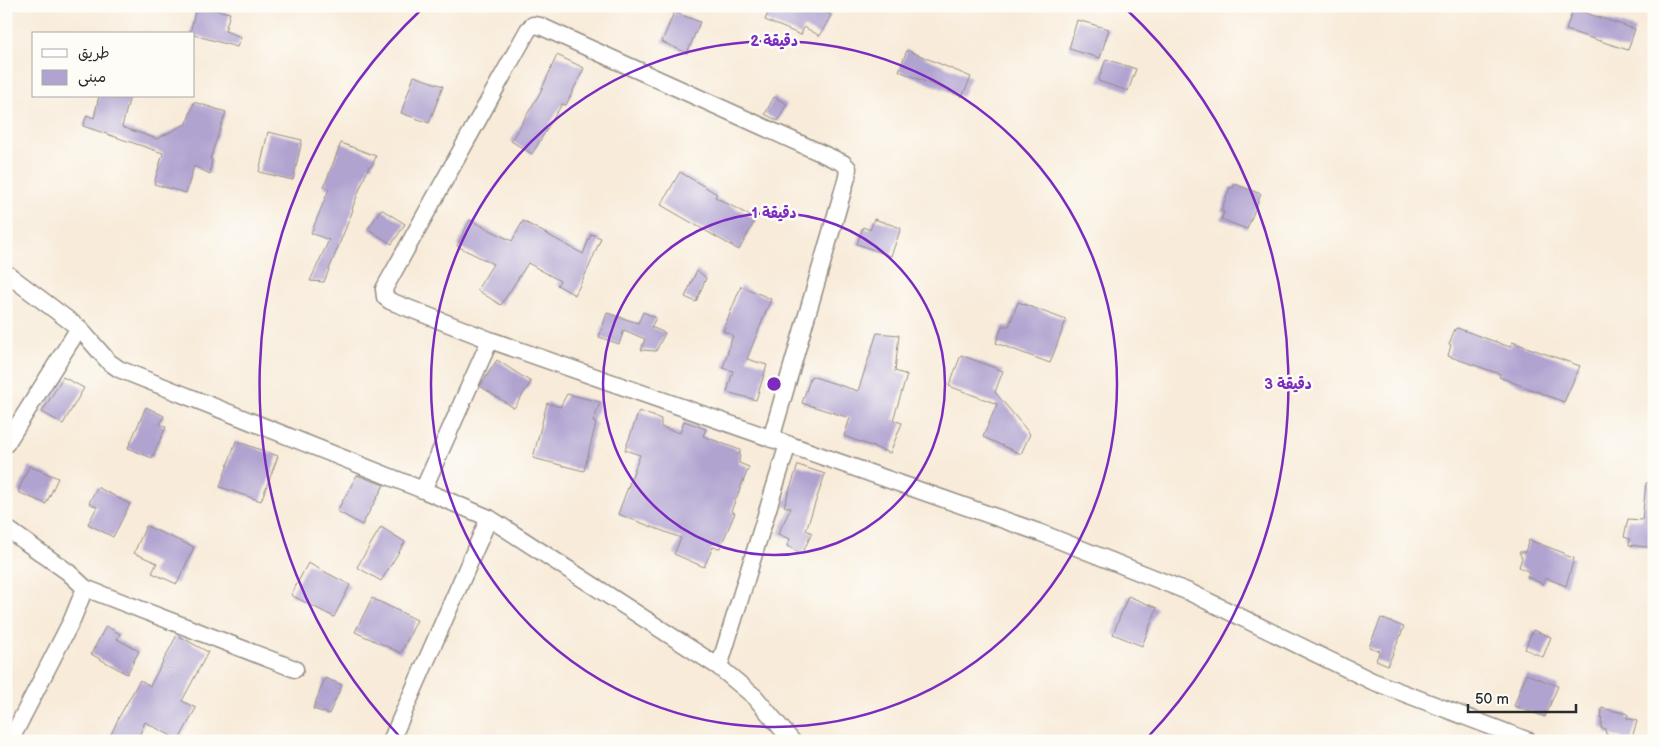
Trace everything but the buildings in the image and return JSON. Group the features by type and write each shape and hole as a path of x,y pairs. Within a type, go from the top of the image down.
{"street":[{"path":"771,439 848,168 843,163 540,26 533,25 528,30 384,289 385,297 390,301 490,340 771,439 788,444 1041,534 1188,592 1372,681 1529,741"},
{"path":"6,273 79,328 109,362 119,369 424,490 489,518 719,667 755,697 792,741"},
{"path":"6,444 79,328"},
{"path":"424,490 490,340"},
{"path":"719,667 788,444"},
{"path":"391,741 489,518"},
{"path":"6,528 68,572 85,588 294,669"},
{"path":"10,741 72,620 85,588"}]}
